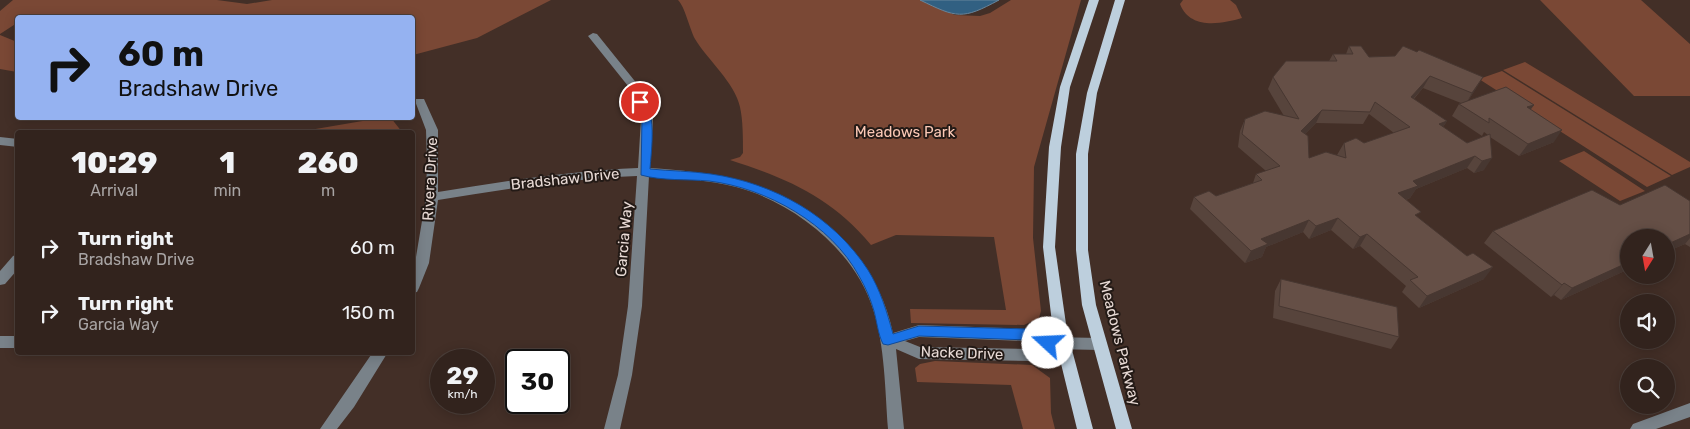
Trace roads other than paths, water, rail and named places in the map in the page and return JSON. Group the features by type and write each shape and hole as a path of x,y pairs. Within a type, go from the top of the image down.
{"main road":[{"path":"1085,429 1056,343 1055,303 1049,247 1055,147 1065,87 1094,0"},
{"name":"Meadows Parkway","path":"1120,0 1092,93 1082,154 1082,250 1090,304 1124,429"}],"street":[{"name":"Garcia Way","path":"593,36 633,85 648,119 635,306 625,375 612,429"},
{"name":"Rivera Drive","path":"415,280 422,263 432,197 432,130 420,101"},
{"path":"0,141 15,143"},
{"name":"Bradshaw Drive","path":"432,197 568,175 645,172 712,178 749,187 792,204 819,223 843,245 864,273 880,308 888,340 896,429"},
{"path":"0,280 15,262"},
{"name":"Nacke Drive","path":"888,340 919,331 1029,334 1056,343"},
{"name":"Nacke Drive","path":"888,340 920,354 1033,355 1056,343"},
{"path":"0,342 15,342"},
{"path":"1056,343 1100,344"},
{"path":"328,429 350,402 379,355"},
{"path":"1638,429 1690,410"}],"water":[{"path":"920,0 999,0 968,14 960,14 943,10"}],"park label":[{"name":"Meadows Park","path":"905,132"}]}
